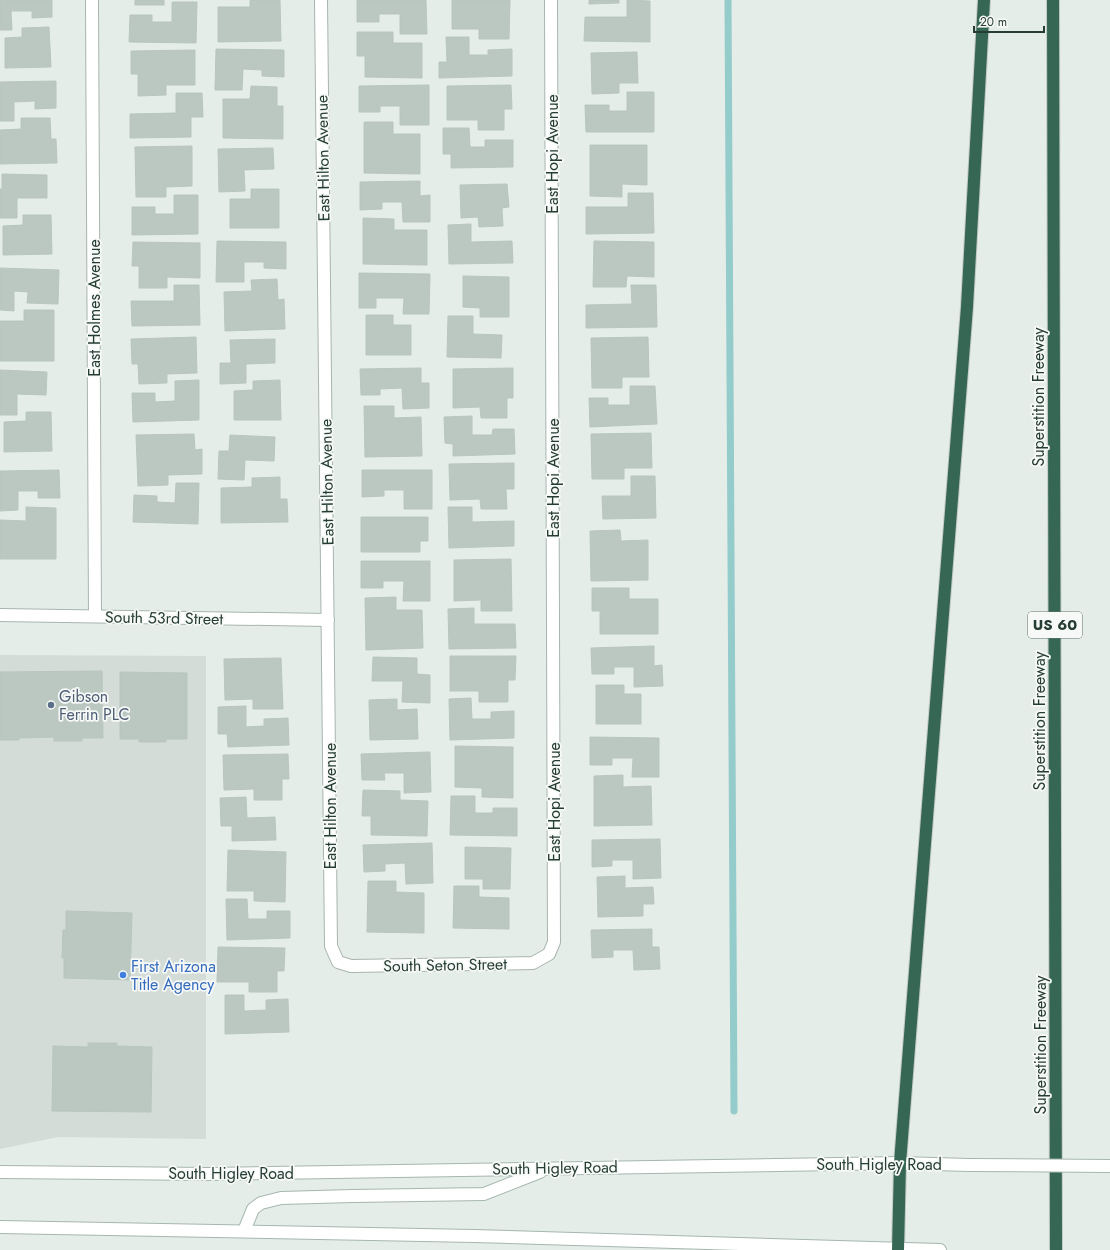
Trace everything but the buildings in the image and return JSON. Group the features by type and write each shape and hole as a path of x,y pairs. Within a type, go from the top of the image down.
{"highway":[{"path":"898,1249 900,1163 967,307 984,0"},
{"name":"Superstition Freeway","path":"1053,0 1056,1250"}],"street":[{"name":"East Holmes Avenue","path":"92,0 95,616"},
{"name":"East Hilton Avenue","path":"321,0 331,946 338,962"},
{"name":"East Hopi Avenue","path":"549,954 554,942 551,0"},
{"name":"South 53rd Street","path":"0,615 328,620"},
{"name":"South Seton Street","path":"338,962 351,966 534,964 549,954"},
{"name":"South Higley Road","path":"0,1172 208,1174 900,1163 1110,1166"},
{"path":"244,1231 252,1209 261,1203 281,1198 484,1194 549,1168"},
{"path":"0,1227 474,1236 940,1250"}],"shaded area":[{"path":"0,655 206,656 206,1139 58,1137 0,1149"}],"waterway":[{"path":"728,0 734,1111"}],"place":[{"name":"Gibson Ferrin PLC","path":"51,705"},
{"name":"First Arizona Title Agency","path":"123,975"}]}
